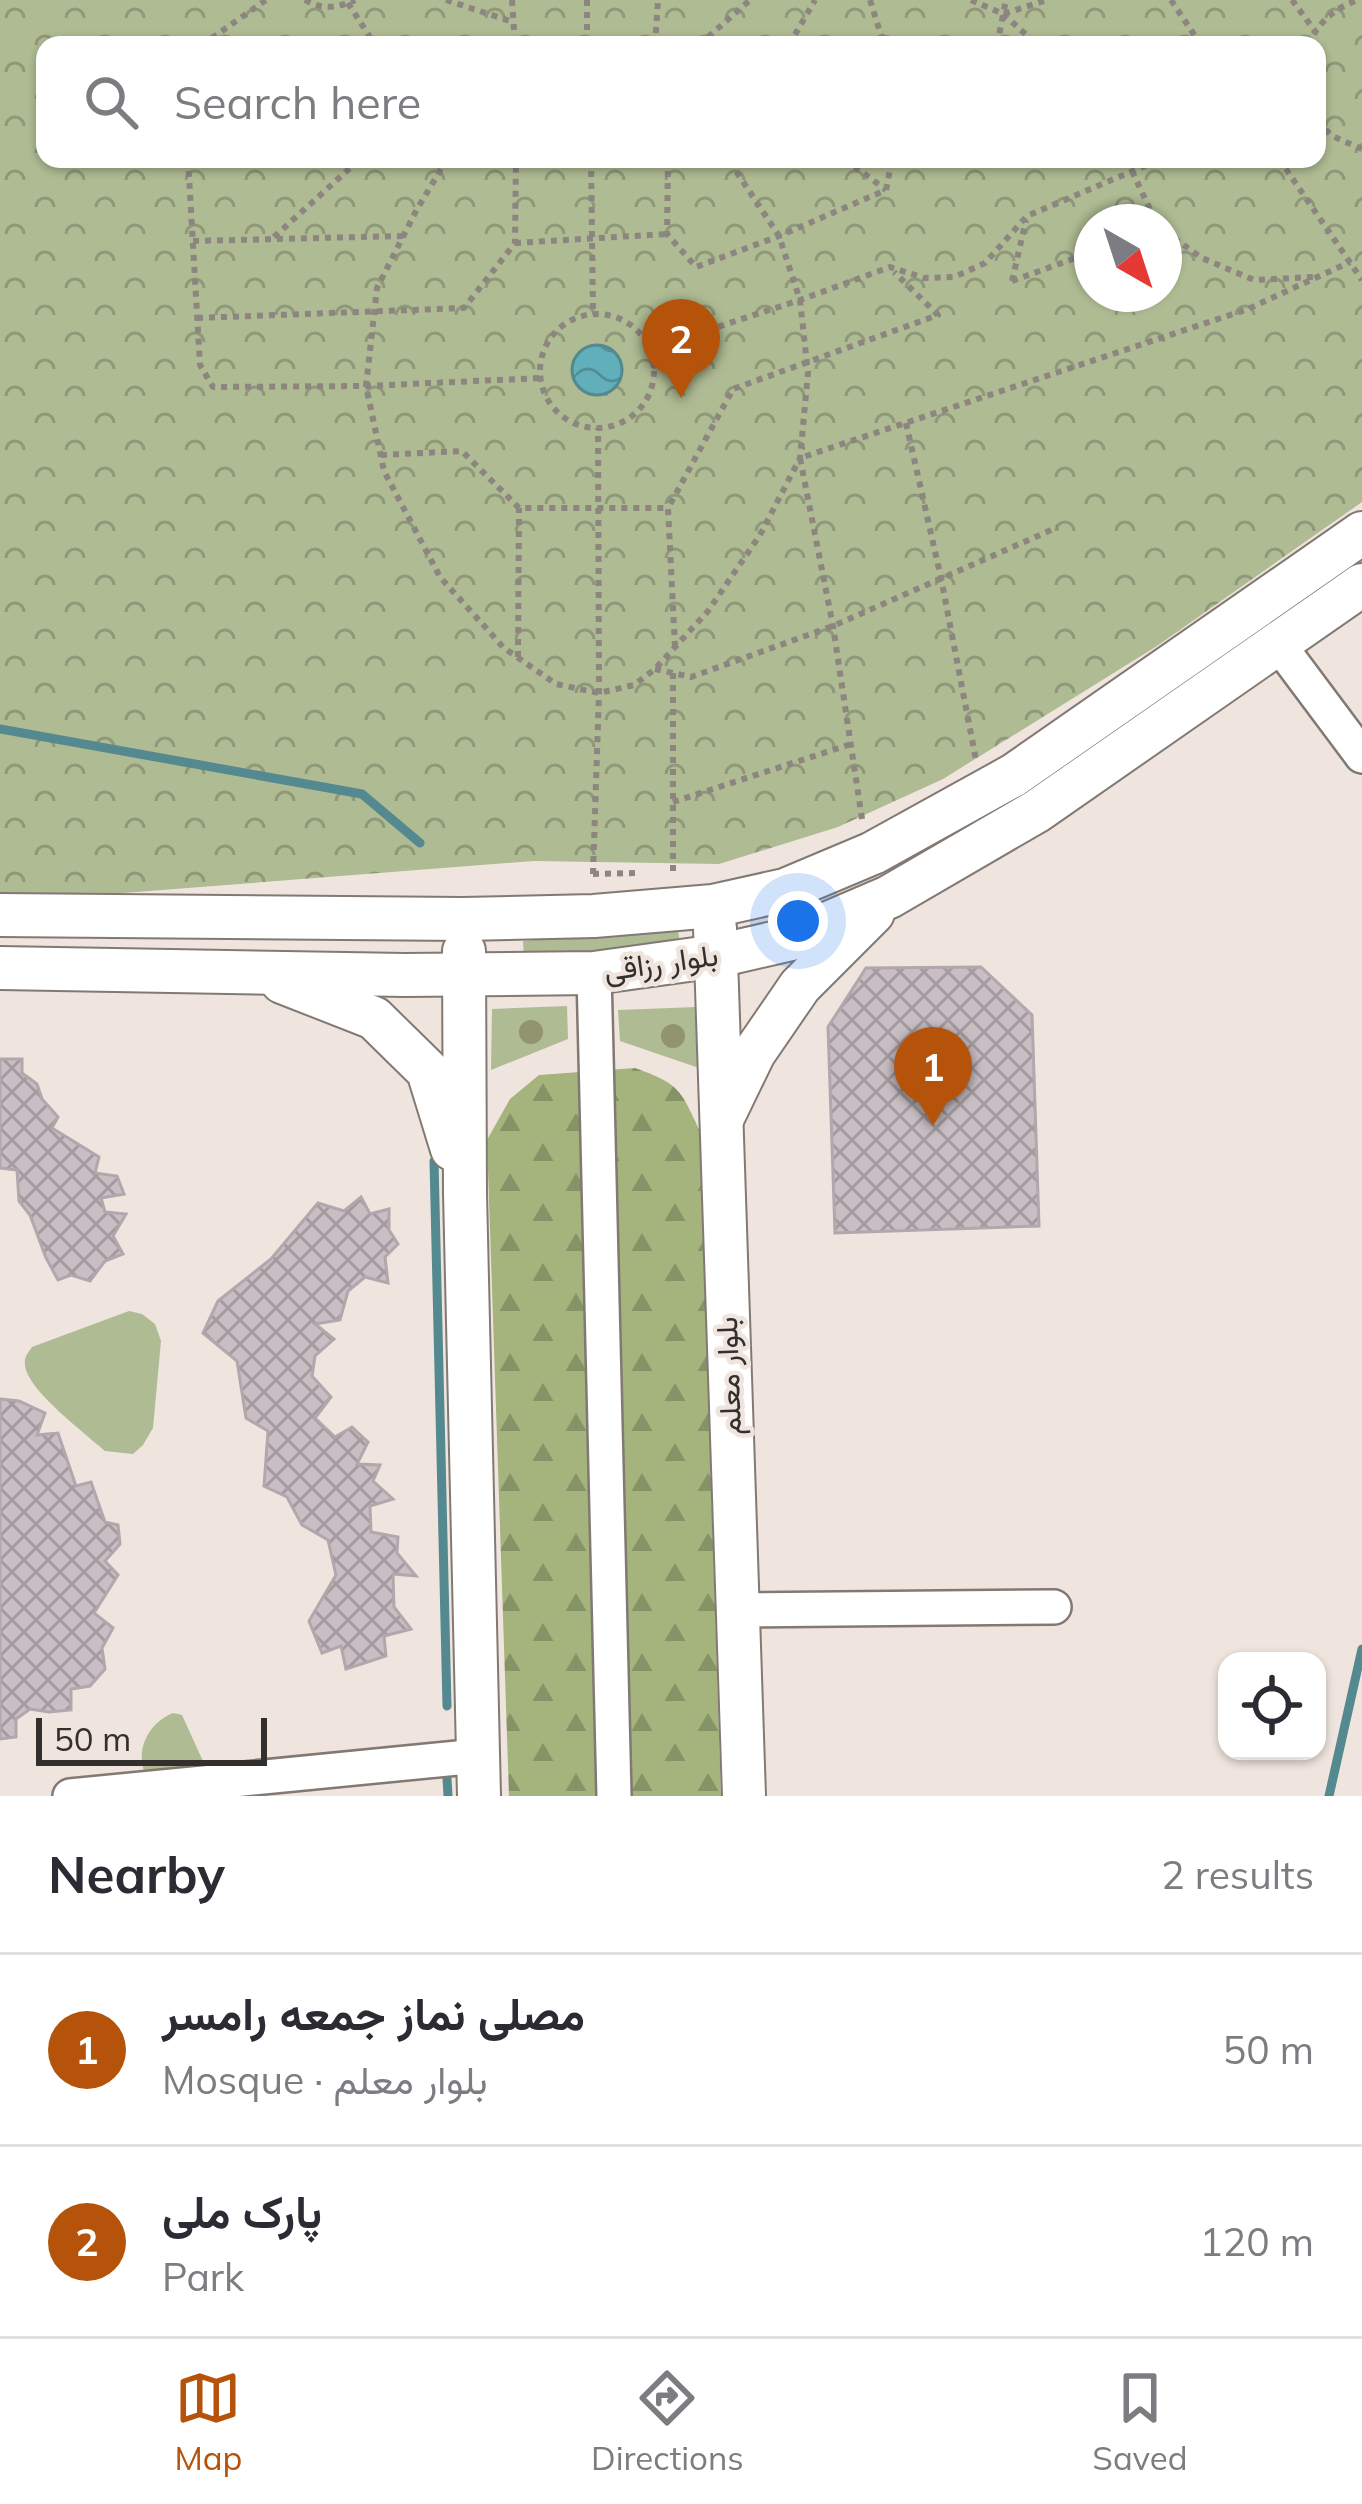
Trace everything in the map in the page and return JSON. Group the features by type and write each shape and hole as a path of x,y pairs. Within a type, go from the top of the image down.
{"main road":[{"name":"بلوار رزاقی","path":"0,915 594,916 713,906 785,890 873,853 1014,775 1362,533"},
{"name":"بلوار رزاقی","path":"0,968 594,974 717,956 791,939 889,897 1037,811 1362,585"},
{"path":"720,1124 754,1053 800,986 889,897"},
{"name":"بلوار معلم","path":"713,906 744,1796"},
{"path":"463,919 479,1776"},
{"path":"259,973 374,1018 428,1071 465,1193"}],"street":[{"path":"1279,644 1362,756"},
{"path":"594,974 614,1796"},
{"path":"737,1610 1054,1607"},
{"path":"70,1796 479,1776"}],"path":[{"path":"215,36 266,0"},
{"path":"305,0 326,8 351,2 369,36"},
{"path":"446,0 513,22"},
{"path":"512,0 514,36"},
{"path":"587,0 587,36"},
{"path":"656,36 658,0"},
{"path":"709,36 750,0"},
{"path":"794,36 815,0"},
{"path":"870,0 881,36"},
{"path":"970,0 1003,14 1028,36"},
{"path":"999,36 1006,0"},
{"path":"1003,14 1047,0"},
{"path":"1171,0 1196,36"},
{"path":"1292,0 1315,31"},
{"path":"1312,36 1330,14 1347,1 1359,0"},
{"path":"1326,130 1362,149"},
{"path":"189,168 200,365 213,387 541,379"},
{"path":"272,239 350,168"},
{"path":"442,168 377,288 366,386 384,471 440,577 504,648 556,684 599,693 634,685 708,611 760,535 800,458 1248,309 1350,262"},
{"path":"197,318 464,308 514,243 517,168"},
{"path":"591,168 592,314"},
{"path":"668,168 667,234 696,267 886,190"},
{"path":"734,168 779,236 800,300 807,363 800,458 833,626 863,822"},
{"path":"857,168 886,190"},
{"path":"886,190 890,168"},
{"path":"650,349 890,267 924,278 954,277 985,262 1027,216 1139,168"},
{"path":"1285,168 1362,280"},
{"path":"1132,171 1148,204"},
{"path":"1027,216 1012,281 1074,259"},
{"path":"514,243 667,234"},
{"path":"193,241 403,236"},
{"path":"1182,244 1202,259 1254,280 1317,277"},
{"path":"675,647 668,508 733,389 938,315 890,267"},
{"path":"610,315 640,333 650,349 654,366 645,402 616,424 584,427 560,414 544,392 541,360 559,328 574,318 610,315"},
{"path":"906,423 978,769"},
{"path":"598,428 599,693 592,874 653,873"},
{"path":"380,455 462,451 519,508 668,508"},
{"path":"518,657 519,508"},
{"path":"655,669 691,677 833,626 1058,527"},
{"path":"673,673 673,873"},
{"path":"673,802 851,744"}],"green space":[{"path":"0,0 1362,0 1362,502 1157,646 943,779 838,827 719,864 534,861 123,893 0,893"},
{"path":"678,928 680,946 524,959 523,941"},
{"path":"567,1006 568,1039 491,1070 492,1009"},
{"path":"696,1007 699,1068 620,1041 618,1010"},
{"path":"635,1068 677,1090 700,1131 721,1796 509,1796 487,1140 510,1099 539,1075"},
{"path":"129,1311 155,1324 161,1341 153,1428 133,1454 105,1451 58,1411 28,1375 25,1362 32,1347"},
{"path":"173,1713 182,1715 207,1770 146,1776 142,1757 146,1739"}],"water":[{"path":"597,345 615,352 622,370 615,388 597,395 579,388 572,370 579,352"}],"building":[{"path":"981,967 1032,1015 1039,1226 835,1233 828,1027 866,968"},
{"path":"0,1059 22,1059 22,1073 37,1084 42,1099 58,1117 52,1128 99,1157 95,1173 117,1176 124,1194 101,1198 105,1212 126,1214 113,1236 123,1254 105,1261 90,1281 71,1275 58,1280 30,1215 19,1201 17,1170 0,1168"},
{"path":"361,1197 370,1214 389,1209 389,1230 398,1244 385,1257 388,1283 365,1277 348,1291 340,1320 315,1324 334,1339 315,1356 312,1376 331,1397 315,1418 335,1437 352,1427 368,1442 357,1464 380,1465 373,1481 393,1499 370,1506 371,1532 398,1537 397,1553 416,1576 393,1574 394,1607 411,1629 384,1636 386,1656 346,1669 341,1646 322,1653 309,1621 336,1575 328,1540 302,1525 287,1497 264,1486 268,1431 246,1418 237,1361 203,1333 218,1301 271,1259 318,1203 344,1211"},
{"path":"0,1399 19,1401 45,1413 37,1435 58,1433 76,1486 91,1482 105,1522 118,1525 120,1544 105,1561 118,1575 94,1613 113,1628 102,1648 105,1669 90,1686 71,1689 71,1710 30,1709 16,1719 16,1737 0,1739"}],"waterway":[{"path":"0,729 362,794 420,843"},
{"path":"434,1161 447,1706"},
{"path":"1329,1796 1362,1649"},
{"path":"447,1779 448,1796"}],"place":[{"name":"پارک ملی","path":"681,398"},
{"name":"مصلی نماز جمعه رامسر","path":"933,1126"}]}
